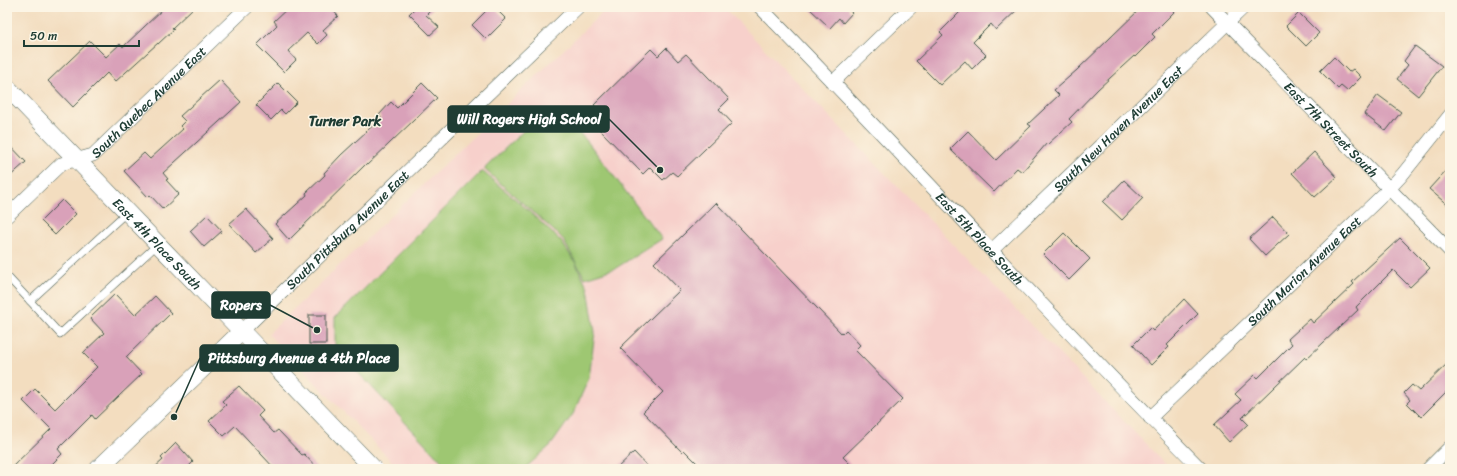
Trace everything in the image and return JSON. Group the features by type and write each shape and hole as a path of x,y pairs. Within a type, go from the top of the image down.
{"street":[{"name":"South Quebec Avenue East","path":"7,216 61,164 93,155 247,7"},
{"name":"East 5th Place South","path":"760,7 1150,418 1201,469"},
{"path":"832,83 910,7"},
{"name":"East 7th Street South","path":"1212,7 1450,251"},
{"name":"South New Haven Avenue East","path":"992,250 1244,7"},
{"name":"South Pittsburg Avenue East","path":"98,469 575,8"},
{"name":"East 4th Place South","path":"7,87 374,469"},
{"name":"South Marion Avenue East","path":"1150,418 1389,189 1450,115"},
{"path":"1428,469 1450,447"}],"lane":[{"path":"30,301 127,212"},
{"path":"7,276 60,334 158,244"}],"shaded area":[{"path":"608,7 724,7 1170,469 399,469 268,334"}],"green space":[{"path":"544,111 560,112 587,141 662,239 616,268 585,278 562,238 484,169"},
{"path":"482,171 561,241 575,262 588,288 595,332 589,378 573,414 551,445 524,469 449,469 335,348 335,318"}],"building":[{"path":"165,7 194,7 172,28 174,29 115,82 107,73 73,107 48,81 90,41 106,57 120,44 123,47"},
{"path":"289,7 330,7 338,16 323,30 327,35 318,44 307,33 288,51 296,60 284,72 257,45 277,25 274,21"},
{"path":"416,7 434,7 426,15 439,27 430,35 409,14"},
{"path":"490,7 494,7 506,19 486,39 472,25"},
{"path":"808,7 850,7 848,9 852,13 843,23 839,18 830,28"},
{"path":"965,7 1020,7 996,30 991,24 973,42 986,55 972,69 965,61 940,85 916,61 943,35 940,32"},
{"path":"1142,7 1179,7 1152,34 1155,37 1135,57 1134,56 1098,89 1069,119 1072,122 1048,144 1047,143 1022,172 1017,168 994,192 950,149 968,131 996,160 1031,126 1028,124 1059,95 1054,90 1077,70"},
{"path":"1299,13 1319,33 1306,46 1286,26"},
{"path":"1415,46 1442,66 1418,96 1397,79 1408,65 1404,61"},
{"path":"666,48 678,61 686,54 729,99 719,109 732,123 677,176 672,172 663,180 650,167 643,174 599,129 609,120 594,105 651,49 658,56"},
{"path":"1334,57 1349,72 1353,69 1361,77 1347,91 1341,86 1338,89 1320,71"},
{"path":"220,80 241,102 163,173 168,179 166,180 179,194 163,209 150,195 148,197 124,171 144,153 150,159 183,129 180,126 185,121 180,116"},
{"path":"278,83 297,102 285,114 281,110 271,120 256,105"},
{"path":"422,83 437,98 367,165 366,164 289,240 275,224 307,195 306,193 325,175 324,173 341,155 381,118 379,115 391,102 397,108"},
{"path":"1378,95 1401,112 1386,131 1364,114"},
{"path":"7,142 26,162 7,179"},
{"path":"1314,152 1337,177 1315,197 1292,173"},
{"path":"1450,166 1450,207 1429,189"},
{"path":"1124,180 1143,198 1122,220 1103,202"},
{"path":"62,200 76,214 55,235 41,221"},
{"path":"716,203 842,334 846,330 860,345 855,350 903,399 843,457 855,469 703,469 684,450 682,452 643,412 663,392 620,348 680,290 654,263"},
{"path":"246,209 273,238 256,253 229,224"},
{"path":"207,215 222,231 204,247 190,231"},
{"path":"1273,217 1289,234 1265,256 1249,239"},
{"path":"1064,233 1090,259 1069,280 1043,254"},
{"path":"1400,238 1430,268 1410,287 1393,270 1356,307 1358,310 1306,359 1305,357 1242,418 1248,424 1229,442 1214,425 1241,400 1235,394 1255,375 1258,378 1292,344 1288,339 1310,319 1313,323 1354,284 1352,282"},
{"path":"115,294 135,315 155,296 171,313 126,357 142,374 95,419 92,415 58,449 62,454 47,469 10,469 51,429 23,401 35,389 55,409 97,367 83,353 104,333 90,318"},
{"path":"1184,299 1198,314 1167,345 1169,347 1151,365 1133,345 1150,328 1153,331"},
{"path":"309,315 326,315 326,344 309,344"},
{"path":"1450,361 1450,388 1421,417 1407,403 1410,400 1404,393 1412,385 1419,391"},
{"path":"239,386 263,411 258,416 274,433 278,430 318,469 275,469 235,426 224,436 209,421 226,405 222,401"},
{"path":"176,443 193,462 186,469 153,469 163,460 161,458"},
{"path":"634,452 650,469 616,469"}],"place":[{"name":"Will Rogers High School","path":"660,170"},
{"name":"Ropers","path":"317,330"},
{"name":"Pittsburg Avenue & 4th Place","path":"174,417"}],"district":[{"name":"Turner Park","path":"345,121"}]}
